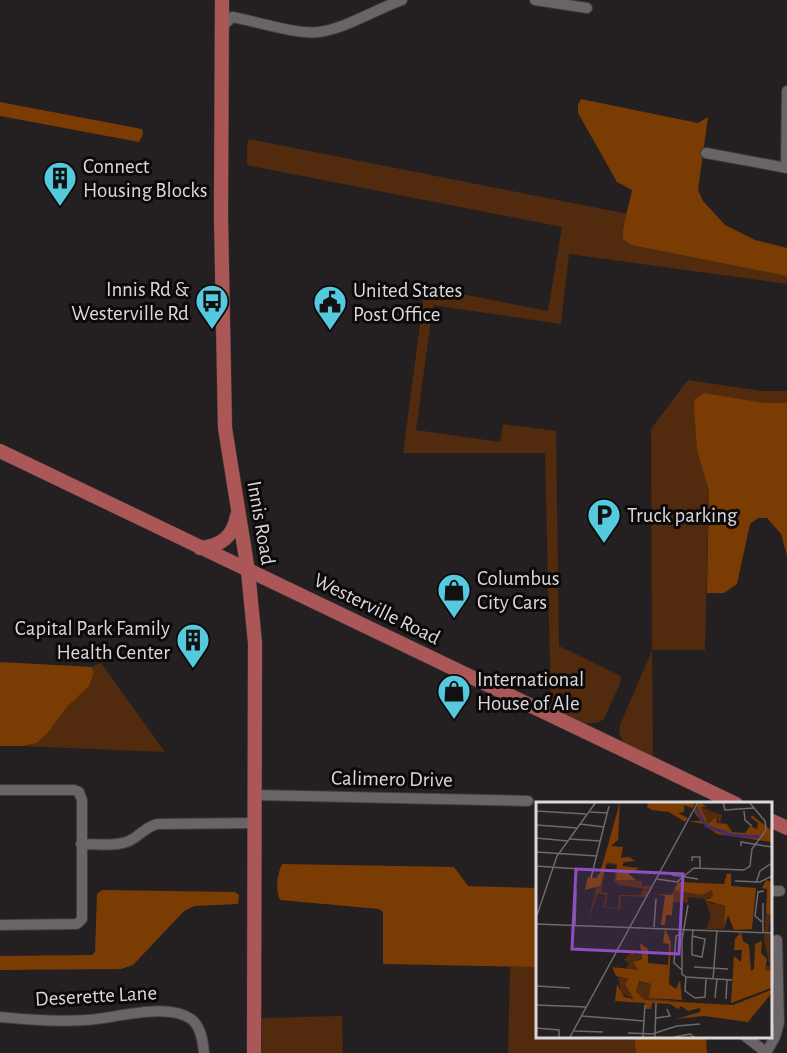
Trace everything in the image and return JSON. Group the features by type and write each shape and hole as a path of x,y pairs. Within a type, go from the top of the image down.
{"main road":[{"name":"Innis Road","path":"222,0 220,157 222,371 225,428 248,571 255,643 254,1053"},
{"name":"Westerville Road","path":"0,451 728,802"},
{"path":"200,548 220,544 235,527 238,514"},
{"path":"772,820 787,828"}],"street":[{"path":"222,27 232,17 319,32 402,0"},
{"path":"535,0 587,8"},
{"path":"706,153 787,168 787,91"},
{"path":"0,790 74,790 79,792 81,800 82,919 77,924 0,925"},
{"name":"Calimero Drive","path":"256,795 528,801"},
{"path":"81,844 124,843 149,826 158,824 256,823"},
{"path":"748,1038 767,1053 776,1037 779,1023 777,940"},
{"name":"Deserette Lane","path":"0,1017 33,1020 88,1020 159,1011 176,1012 196,1024 203,1042 204,1053"}],"shaded area":[{"path":"581,99 698,123 708,117 698,190 703,201 725,225 755,240 787,248 787,276 631,245 623,239 624,223 632,190 617,182 578,113"},
{"path":"0,102 142,129 143,134 139,142 0,116"},
{"path":"249,139 628,214 622,234 631,245 787,276 787,284 569,254 561,324 433,305 416,430 500,442 503,424 556,431 559,646 621,676 619,686 604,719 584,723 551,708 545,453 403,453 425,287 548,311 562,227 247,165"},
{"path":"688,380 762,391 787,391 787,403 764,403 697,450 709,491 705,650 652,650 651,429"},
{"path":"704,393 764,403 787,403 787,556 781,534 767,518 758,518 750,524 737,584 724,593 707,593 709,491 697,450 694,405 695,399"},
{"path":"652,650 653,756 623,742 619,732"},
{"path":"0,662 92,667 94,673 89,686 66,708 47,734 37,743 0,746"},
{"path":"101,663 165,752 22,746 37,743 47,734 66,708 89,686 94,673 92,667"},
{"path":"282,864 454,867 468,886 536,888 536,967 383,964 383,912 379,909 280,900 277,882"},
{"path":"102,890 235,892 239,895 238,904 195,906 184,911 133,965 121,969 0,970 0,956 92,955 95,952 97,894"},
{"path":"510,967 536,967 536,1038 634,1038 636,1053 508,1053"},
{"path":"342,1016 343,1053 262,1053 262,1018"},
{"path":"634,1038 706,1038 707,1053 636,1053"}],"place":[{"name":"Connect Housing Blocks","path":"60,207"},
{"name":"Innis Rd & Westerville Rd","path":"212,330"},
{"name":"United States Post Office","path":"330,331"},
{"name":"Truck parking","path":"604,544"},
{"name":"Columbus City Cars","path":"454,619"},
{"name":"Capital Park Family Health Center","path":"193,669"},
{"name":"International House of Ale","path":"454,720"}]}
